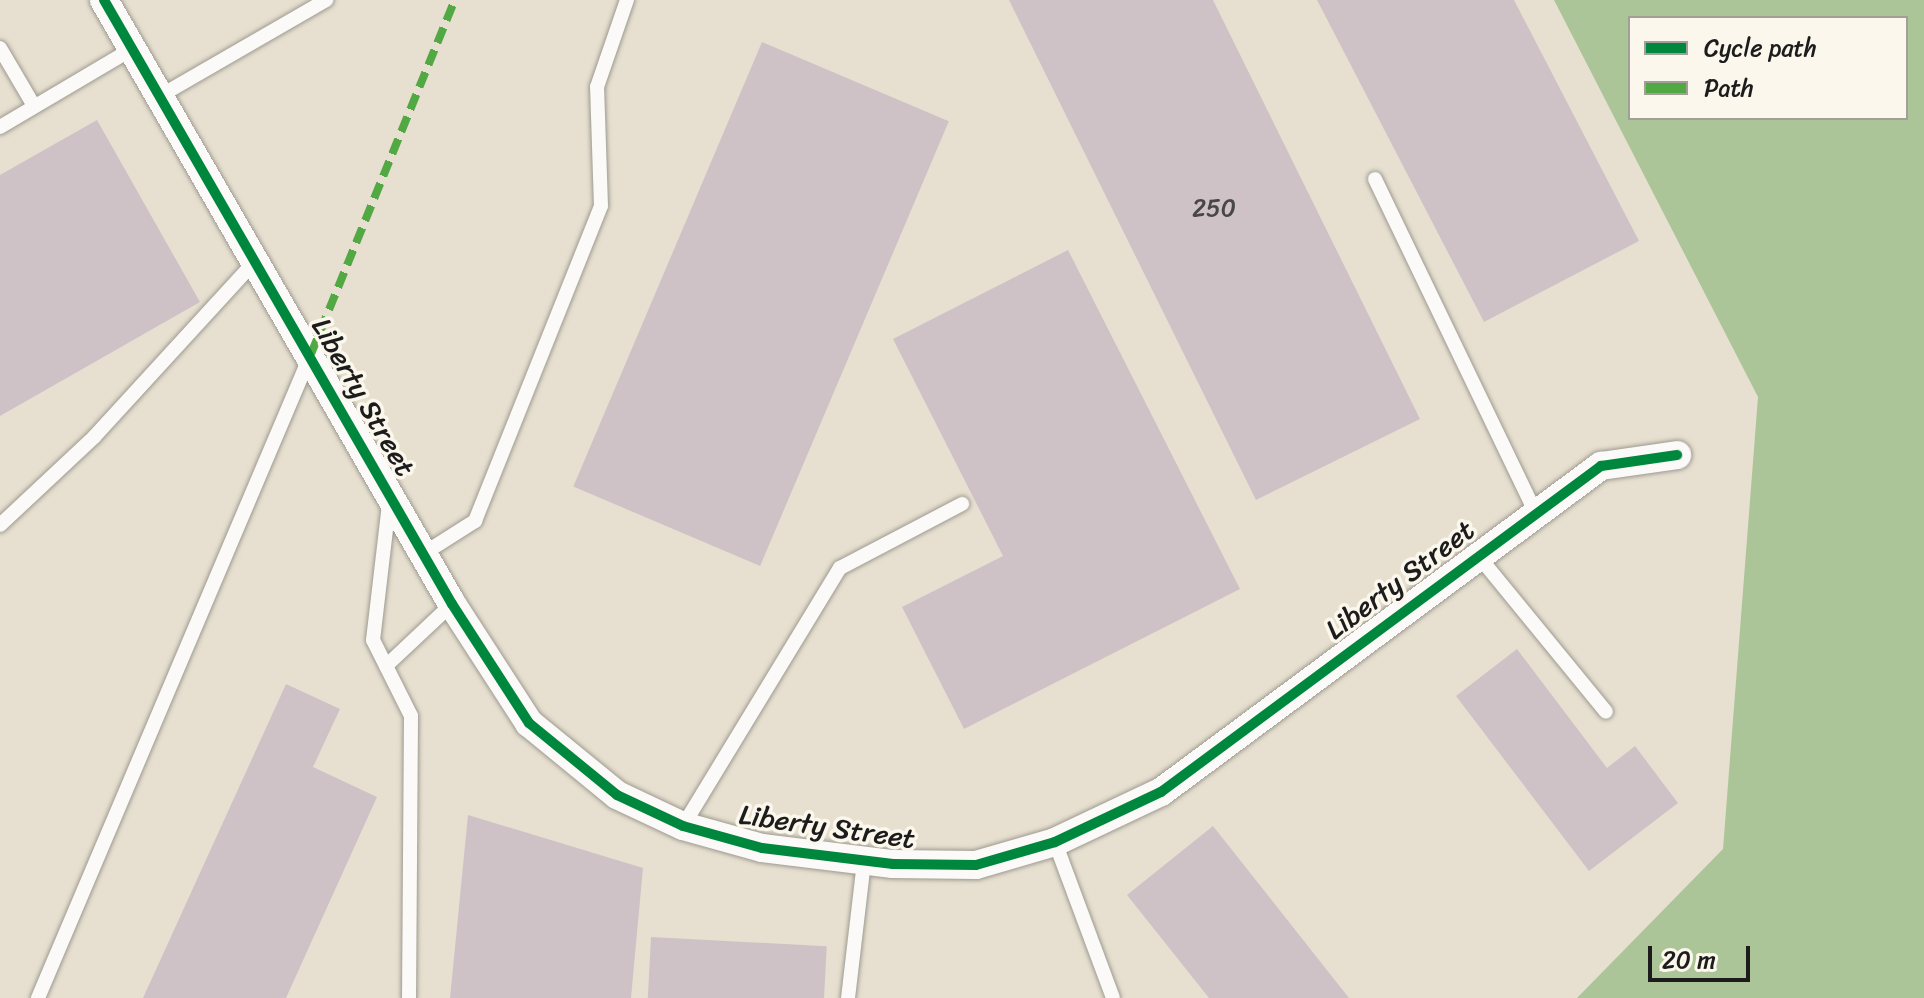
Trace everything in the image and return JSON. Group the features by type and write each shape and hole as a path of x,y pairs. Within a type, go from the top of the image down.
{"street":[{"name":"Liberty Street","path":"104,0 391,492 452,604 529,723 617,795 683,826 762,848 864,861 976,865 1055,842 1161,792 1475,552 1601,466 1677,455"}],"lane":[{"path":"160,96 326,0"},
{"path":"423,554 475,521 601,206 597,87 627,0"},
{"path":"0,48 34,106"},
{"path":"0,127 132,49"},
{"path":"1375,179 1534,510"},
{"path":"0,525 94,437 256,259"},
{"path":"38,998 311,354"},
{"path":"391,492 373,640 411,716 409,998"},
{"path":"683,826 840,568 962,504"},
{"path":"1475,552 1606,712"},
{"path":"386,666 452,604"},
{"path":"1055,842 1113,998"},
{"path":"848,998 864,861"}],"green space":[{"path":"1554,0 1924,0 1924,998 1577,998 1723,849 1758,397"}],"building":[{"path":"1009,0 1213,0 1420,419 1256,500"},
{"path":"1317,0 1514,0 1639,241 1484,322"},
{"path":"762,42 949,121 760,566 573,487"},
{"path":"97,120 200,302 0,416 0,175"},
{"path":"1068,250 1240,589 964,729 902,607 1003,556 893,339"},
{"path":"1517,649 1607,768 1635,746 1678,803 1589,871 1456,696"},
{"path":"286,684 340,709 313,767 377,797 286,998 143,998"},
{"path":"468,815 643,868 631,998 450,998"},
{"path":"1213,826 1349,998 1209,998 1127,895"},
{"path":"651,937 827,946 824,998 648,998"}],"marked path":[{"path":"311,354 455,0"}],"cycle path":[{"path":"104,0 452,604 529,723 617,795 683,826 762,848 893,864 976,865 1055,842 1161,792 1601,466 1677,455"}]}
